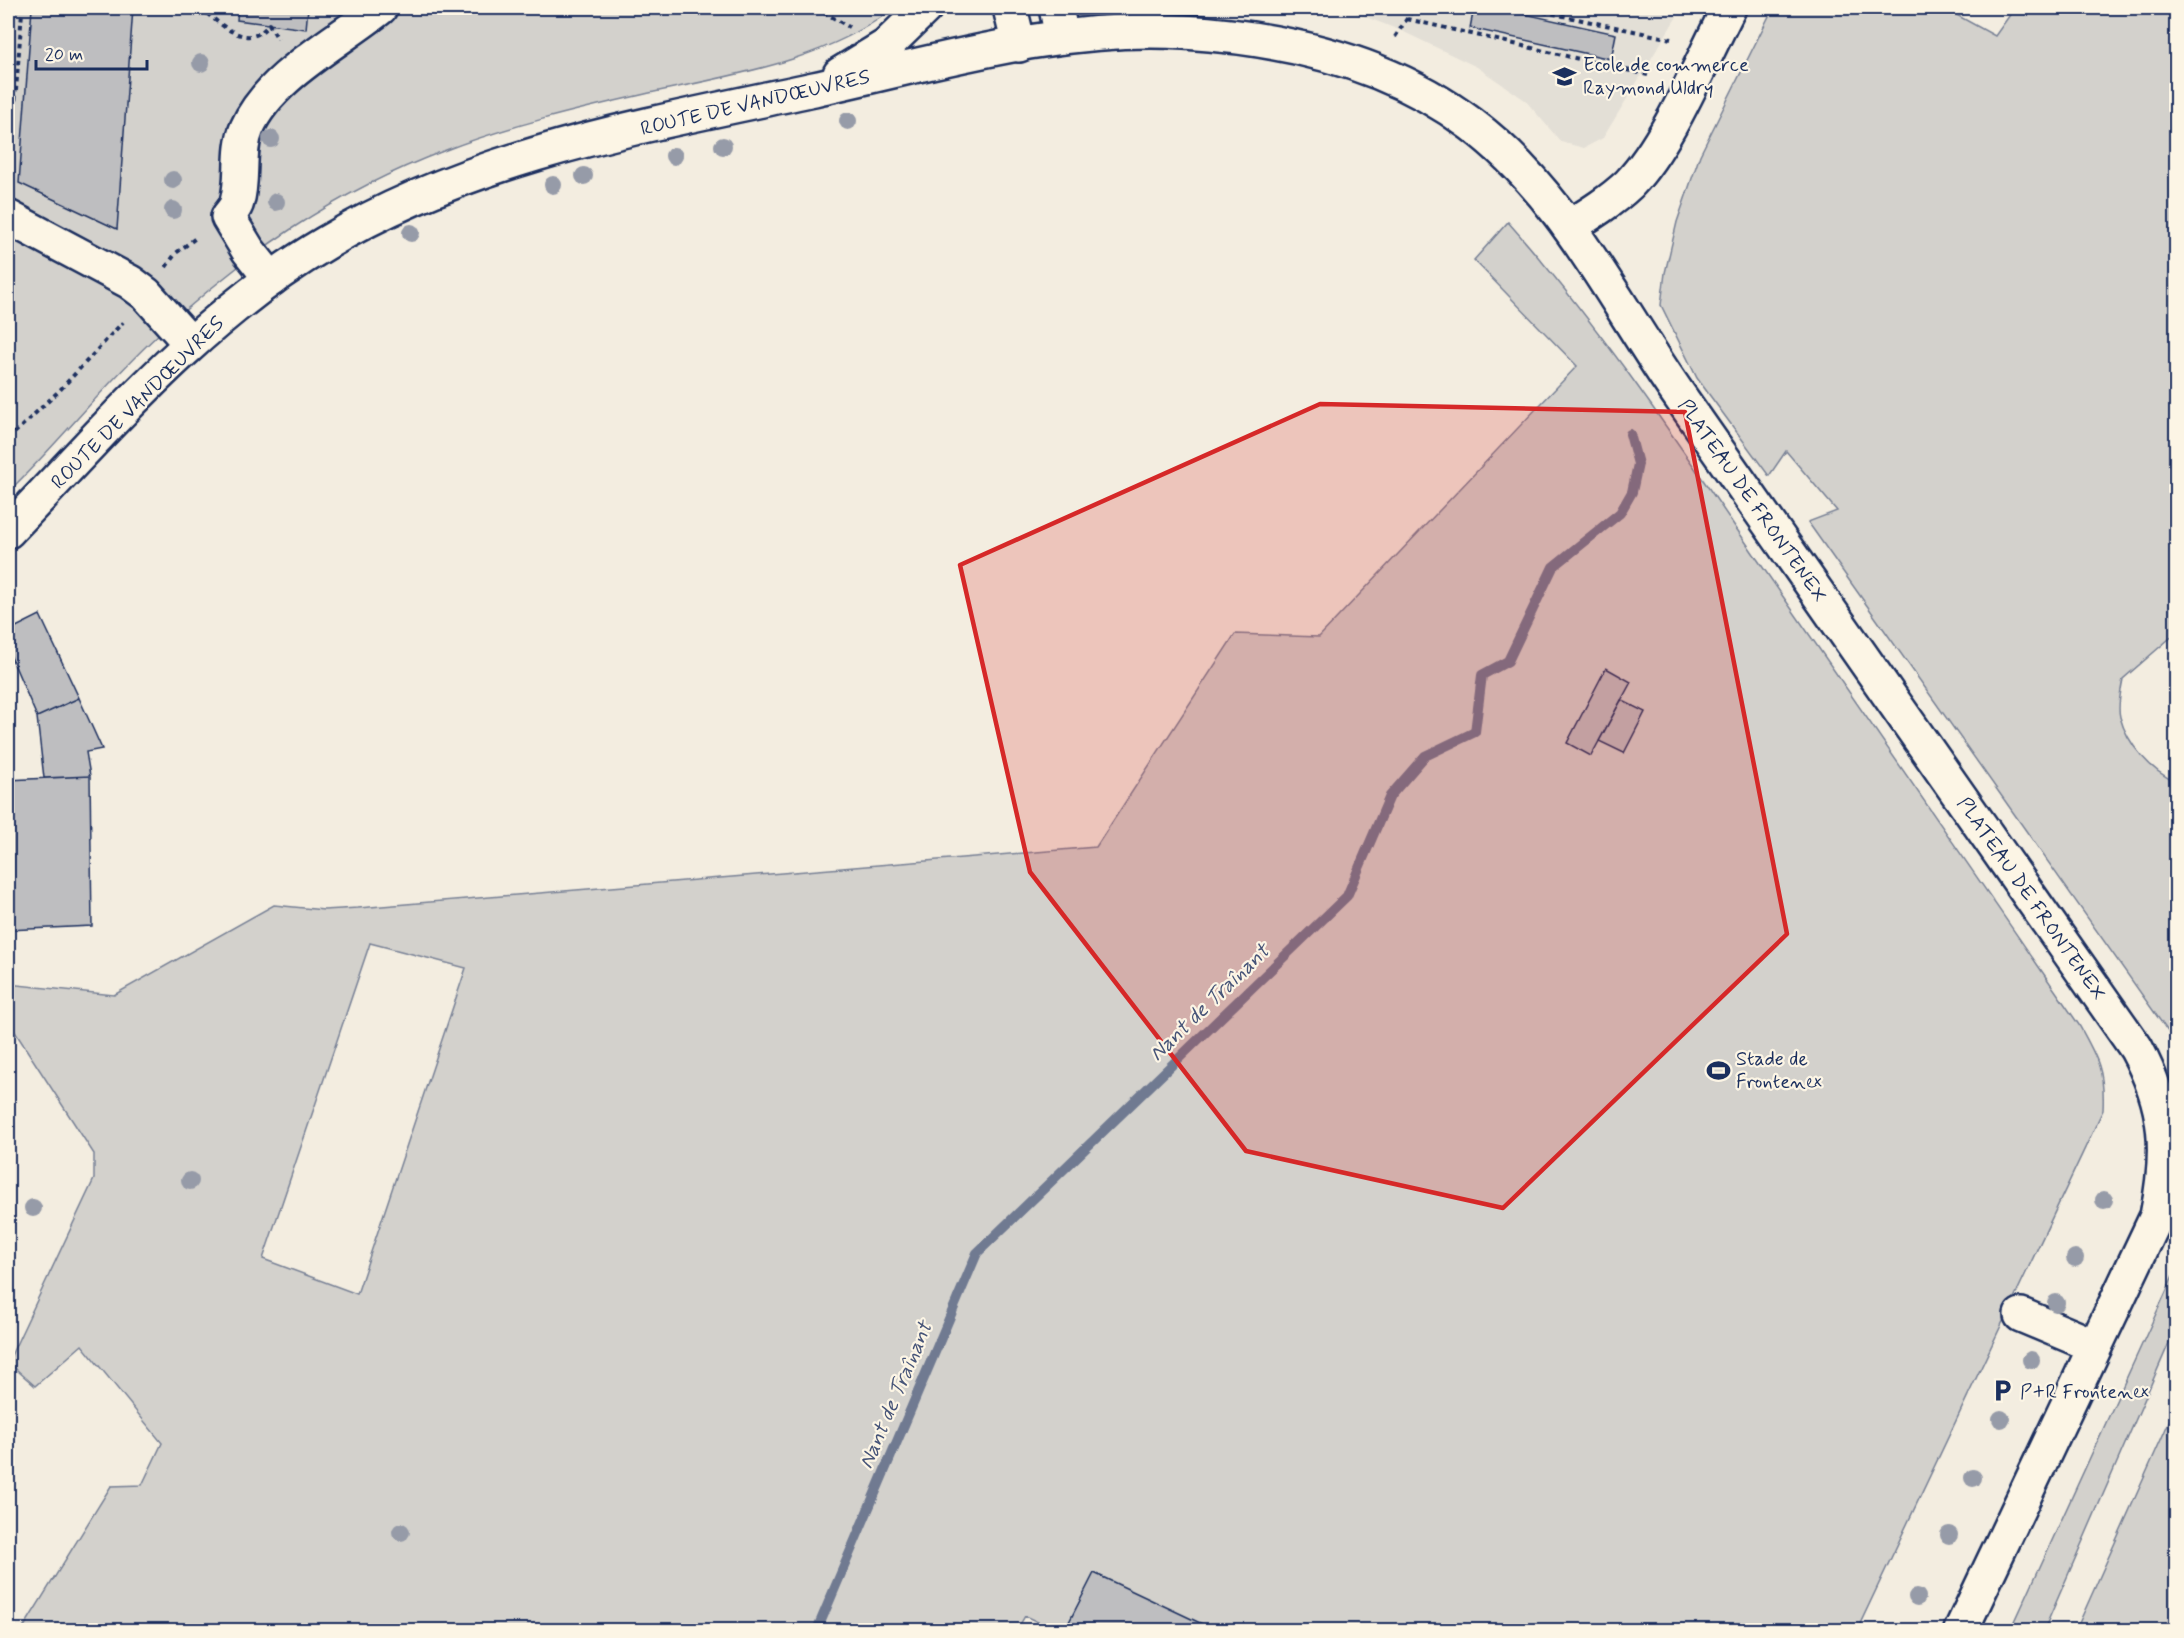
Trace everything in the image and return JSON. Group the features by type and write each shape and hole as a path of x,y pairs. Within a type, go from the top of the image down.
{"main road":[{"path":"271,279 248,250 228,218 237,202 241,154 247,128 266,99 302,66 380,8"},
{"path":"812,89 854,67 886,46 925,8"},
{"path":"1010,8 1019,45"},
{"path":"1173,8 1195,18 1274,43"},
{"path":"1569,227 1614,198 1646,163 1704,60 1729,8"},
{"name":"ROUTE DE VANDŒUVRES","path":"8,531 190,343 271,279 354,227 414,197 477,171 547,149 1019,45 1059,22 1110,33 1183,32 1274,43 1322,52 1364,67 1410,86 1474,126 1519,166 1552,203 1569,227"},
{"path":"8,217 130,282 147,294 190,343"},
{"name":"PLATEAU DE FRONTENEX","path":"1569,227 1661,369 2136,1048 2153,1079 2167,1097 2165,1175 2157,1216 1961,1630"},
{"path":"2021,1316 2096,1346"}],"path":[{"path":"200,8 235,35 254,37 264,32 270,24"},
{"path":"806,8 822,9 853,29"},
{"path":"1395,37 1414,8"},
{"path":"1526,8 1671,39"},
{"path":"9,183 22,12"},
{"path":"1407,19 1648,75"},
{"path":"8,439 59,391 147,294 177,253 228,218"}],"highlighted area":[{"path":"1320,404 1685,412 1787,934 1503,1208 1246,1151 1030,872 960,565"}],"shaded area":[{"path":"8,8 894,8 866,27 805,55 740,74 641,95 494,133 446,150 366,185 293,228 258,252 191,305 120,372 8,492"},
{"name":"Ecole de commerce Raymond Uldry","path":"1343,8 1682,8 1603,138 1584,148 1561,142 1525,100 1477,67 1402,31"},
{"path":"1773,8 1944,8 1995,36 2012,12 2005,8 2176,8 2176,633 2123,679 2119,708 2123,727 2134,747 2149,764 2176,782 2176,1043 1808,522 1837,511 1786,451 1769,476 1697,378 1661,305 1665,273 1677,222 1700,155"},
{"path":"1508,222 1577,305 1672,436 2079,1025 2099,1066 2103,1085 2103,1110 1857,1630 1055,1630 1025,1616 1017,1630 22,1630 111,1486 142,1485 162,1443 82,1345 35,1386 8,1362 94,1179 94,1154 8,1021 8,984 114,995 274,905 324,910 358,908 1096,847 1235,634 1319,637 1577,366 1474,260","holes":["370,943 466,968 357,1294 263,1259"]},
{"path":"2176,1270 2176,1327 2044,1630 2011,1630"},
{"path":"2176,1406 2176,1630 2076,1630"}],"building":[{"path":"32,8 133,8 117,229 19,183"},
{"path":"238,8 308,8 306,29 237,20"},
{"path":"1474,8 1498,8 1616,34 1611,59 1470,28"},
{"path":"40,615 79,698 37,717 8,650 8,631"},
{"path":"1606,668 1631,682 1591,756 1567,743"},
{"path":"79,698 102,749 86,752 90,776 44,778 37,717"},
{"path":"1621,700 1645,712 1624,753 1599,741"},
{"path":"90,776 92,926 8,930 8,780"},
{"path":"1094,1573 1215,1630 1065,1630"}],"waterway":[{"name":"Nant de Traînant","path":"817,1630 977,1253 1347,896 1390,796 1425,756 1475,732 1482,675 1508,661 1553,567 1620,513 1632,492 1638,464 1630,434"}],"place":[{"name":"Ecole de commerce Raymond Uldry","path":"1565,76"},
{"name":"Stade de Frontenex","path":"1718,1070"},
{"name":"P+R Frontenex","path":"2002,1391"}]}
